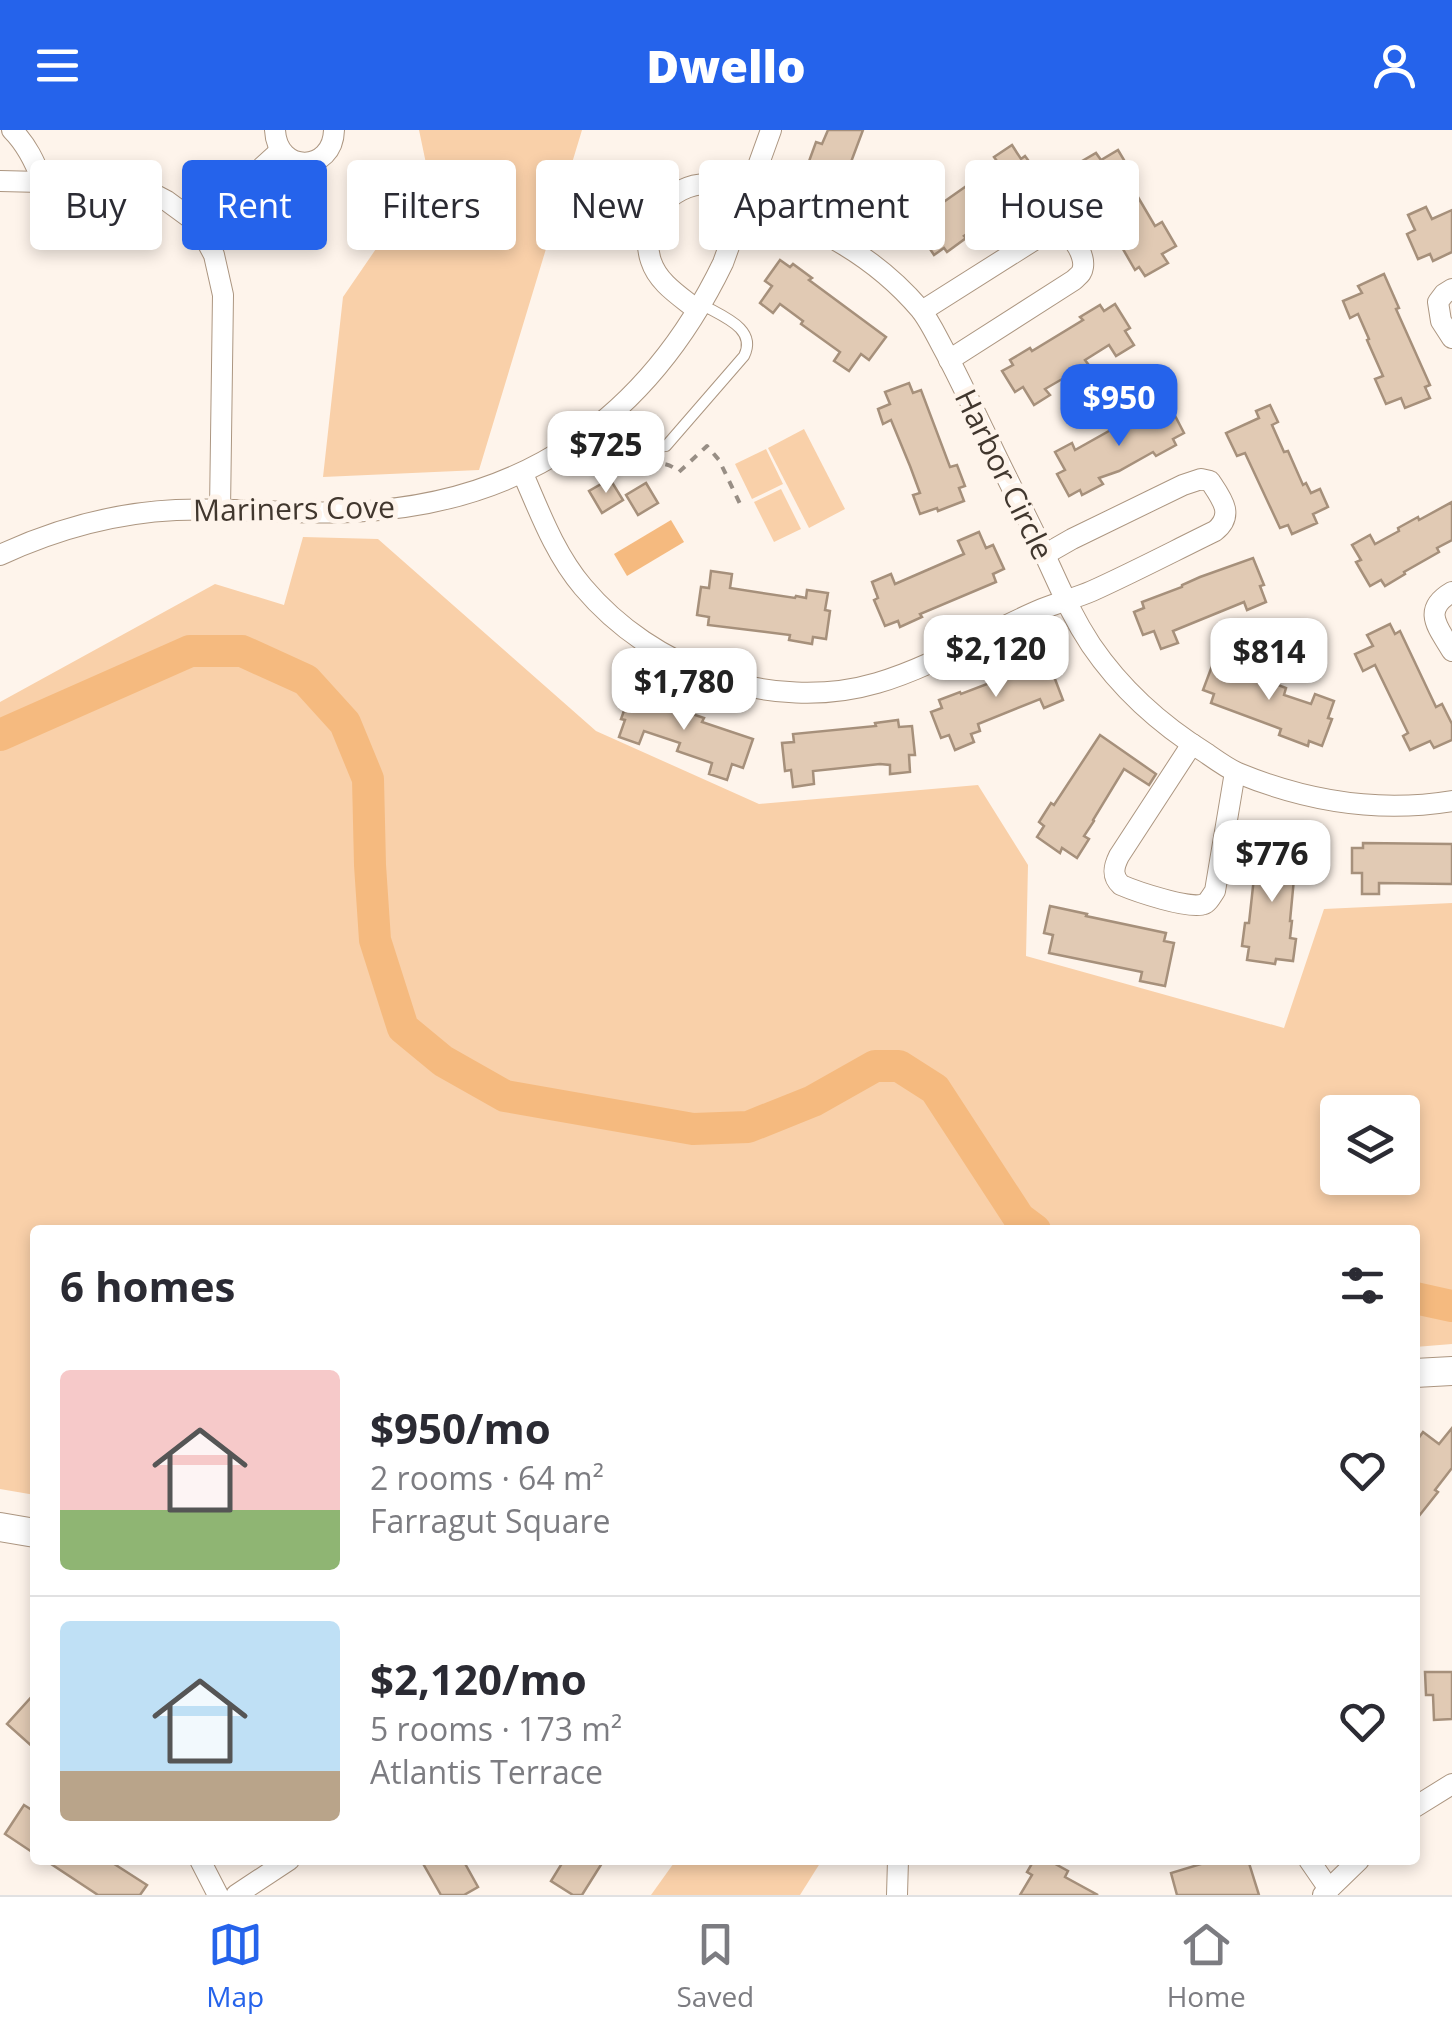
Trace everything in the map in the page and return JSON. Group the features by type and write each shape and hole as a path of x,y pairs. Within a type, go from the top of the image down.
{"street":[{"path":"12,130 32,160"},
{"path":"259,160 277,140 297,162 316,160 331,146 334,130"},
{"name":"Mariners Cove","path":"760,160 771,130"},
{"path":"0,181 30,181"},
{"path":"698,307 668,287 657,274 650,260 648,231 665,201 680,190 699,185"},
{"path":"853,250 922,311 950,360 1074,280 1084,263 1064,232 1056,230 922,311"},
{"path":"211,250 224,294 220,510"},
{"name":"Mariners Cove","path":"0,555 64,530 140,512 396,509 465,495 523,474 555,456 646,382 674,348 728,250"},
{"path":"1452,289 1438,302 1441,321 1452,338"},
{"name":"Harbor Circle","path":"950,360 1064,601 1120,682 1154,715 1235,772 1305,795 1389,806 1452,800"},
{"path":"523,474 558,550 582,586 608,613 636,637 702,673 774,690 843,690 912,671 1215,532 1226,516 1210,481 1201,479 1044,554"},
{"path":"1452,592 1436,605 1434,613 1452,651"},
{"path":"1192,744 1119,856 1114,871 1121,885 1185,904 1207,903 1214,892 1235,772"},
{"path":"1420,1373 1452,1371"},
{"path":"0,1527 30,1532"},
{"path":"1420,1804 1452,1784"},
{"path":"203,1865 218,1895"},
{"path":"236,1895 281,1865"},
{"path":"897,1895 898,1865"},
{"path":"1312,1865 1326,1892 1354,1865"}],"lane":[{"path":"616,410 644,442 657,448 666,446 744,356 748,347 742,330 698,307"}],"path":[{"path":"647,458 670,464 680,472 706,446 719,460 743,510"}],"shaded area":[{"path":"419,130 582,130 573,160 536,160 536,250 546,250 479,470 323,477 343,297 375,250 516,250 516,160 425,160"},
{"path":"804,429 845,509 809,528 768,448"},
{"path":"766,449 783,484 752,499 735,464"},
{"path":"781,489 801,529 774,542 754,502"},
{"path":"671,520 684,542 627,576 614,554"},
{"path":"303,537 378,539 596,731 759,804 978,785 1028,865 1026,956 1284,1028 1324,909 1452,903 1452,1344 1420,1347 1420,1225 30,1225 30,1494 0,1489 0,702 215,584 284,605"},
{"path":"672,1865 819,1865 800,1895 651,1895"}],"building":[{"path":"828,130 863,130 852,160 809,160 816,142 822,144"},
{"path":"1012,145 1021,159 1025,156 1028,160 996,160 994,157"},
{"path":"1118,150 1124,160 1101,160"},
{"path":"965,187 965,239 947,252 945,249 945,201"},
{"path":"1139,199 1155,226 1162,222 1176,246 1162,254 1168,263 1145,276 1139,267 1135,270 1123,250 1139,250"},
{"path":"1426,207 1432,219 1452,210 1452,252 1433,261 1430,254 1418,259 1407,234 1415,230 1408,215"},
{"path":"780,260 790,267 793,264 886,337 869,360 861,354 849,371 834,361 840,352 801,324 803,321 780,304 773,313 760,303 772,286 765,281"},
{"path":"1384,274 1430,385 1425,387 1430,398 1405,408 1401,398 1386,404 1375,379 1383,376 1369,339 1358,314 1350,318 1343,301 1362,293 1358,286"},
{"path":"1115,304 1130,328 1125,331 1134,345 1116,356 1109,345 1085,360 1088,364 1045,389 1050,395 1034,405 1023,387 1015,392 1002,371 1013,365 1010,360 1083,320 1080,317 1100,305 1104,311"},
{"path":"909,383 913,393 921,390 950,467 957,465 965,486 959,488 964,501 920,514 913,495 920,493 910,466 891,420 883,424 878,409 890,404 885,392"},
{"path":"1158,396 1166,410 1171,408 1184,433 1173,439 1176,445 1099,478 1103,484 1082,495 1080,490 1069,496 1057,474 1065,470 1055,452 1072,443 1075,450 1118,426 1121,431 1146,417 1140,406"},
{"path":"1270,405 1278,422 1272,425 1284,452 1288,451 1303,485 1306,483 1311,493 1320,489 1328,507 1313,514 1317,523 1292,534 1288,525 1280,528 1245,453 1237,456 1226,433 1259,418 1256,411"},
{"path":"610,479 623,500 602,513 589,491"},
{"path":"646,483 658,503 638,515 626,495"},
{"path":"1452,502 1452,540 1385,586 1381,580 1370,586 1356,562 1361,560 1352,545 1370,535 1375,544 1418,517 1419,520"},
{"path":"979,532 986,548 993,545 1004,569 993,574 996,582 920,614 922,617 900,627 898,621 885,626 874,600 878,598 872,582 891,574 895,584 964,554 958,541"},
{"path":"1253,558 1266,602 1247,610 1244,602 1173,631 1178,643 1161,649 1154,631 1143,635 1134,612 1144,608 1142,602"},
{"path":"711,571 732,574 730,588 795,598 806,598 807,590 828,593 826,639 813,637 812,644 789,640 790,635 708,625 709,617 697,615 701,587 709,588"},
{"path":"1390,624 1395,634 1400,631 1436,707 1442,704 1452,724 1452,740 1434,748 1430,741 1410,750 1403,736 1408,733 1375,665 1363,671 1355,654 1373,646 1367,635"},
{"path":"1228,653 1246,660 1242,671 1286,688 1284,695 1311,704 1315,694 1334,701 1322,746 1309,741 1308,746 1279,735 1281,729 1211,703 1214,694 1203,690 1212,666 1222,669"},
{"path":"1035,656 1037,662 1047,658 1063,700 1044,708 1040,699 978,724 980,731 971,734 974,742 955,750 949,735 941,738 931,712 942,708 939,700 1016,673 1013,664"},
{"path":"631,691 644,696 646,691 668,699 666,705 704,718 702,722 753,739 743,768 732,764 727,780 709,774 712,763 677,751 680,743 644,731 639,744 619,737"},
{"path":"898,720 899,727 912,726 915,755 909,755 910,772 890,774 890,765 880,764 813,771 814,784 793,787 791,770 785,771 782,743 794,742 793,734 876,726 875,723"},
{"path":"1100,735 1156,774 1149,785 1124,769 1084,836 1089,839 1077,858 1062,848 1060,853 1037,837 1044,826 1039,822"},
{"path":"1258,841 1297,847 1290,921 1290,938 1296,939 1293,961 1276,959 1275,964 1247,960 1249,947 1242,946 1245,923 1249,923"},
{"path":"1363,843 1452,844 1452,884 1379,883 1379,894 1362,894 1362,873 1352,873 1352,848 1363,848"},
{"path":"1050,906 1166,933 1164,941 1174,943 1165,986 1140,981 1142,972 1049,953 1053,935 1044,933"},
{"path":"1452,1428 1452,1468 1420,1515 1420,1436 1423,1432 1439,1444"},
{"path":"1425,1672 1452,1672 1452,1719 1434,1720 1433,1695 1426,1695"},
{"path":"30,1699 30,1745 7,1724"},
{"path":"24,1805 30,1809 30,1851 5,1834"},
{"path":"53,1865 116,1865 147,1885 140,1895 98,1895"},
{"path":"424,1865 466,1865 478,1887 464,1895 441,1895"},
{"path":"561,1865 601,1865 582,1895 573,1895 551,1881"},
{"path":"1031,1865 1057,1865 1068,1871 1065,1877 1098,1895 1020,1895 1032,1875 1027,1872"},
{"path":"1197,1865 1250,1865 1259,1895 1177,1895 1171,1873"}],"waterway":[{"path":"0,735 190,651 242,651 306,680 345,723 368,779 375,940 403,1028 443,1061 505,1096 693,1129 748,1127 813,1101 875,1066 899,1066 935,1089 1019,1218 1028,1225"},
{"path":"1420,1299 1452,1306"}]}
